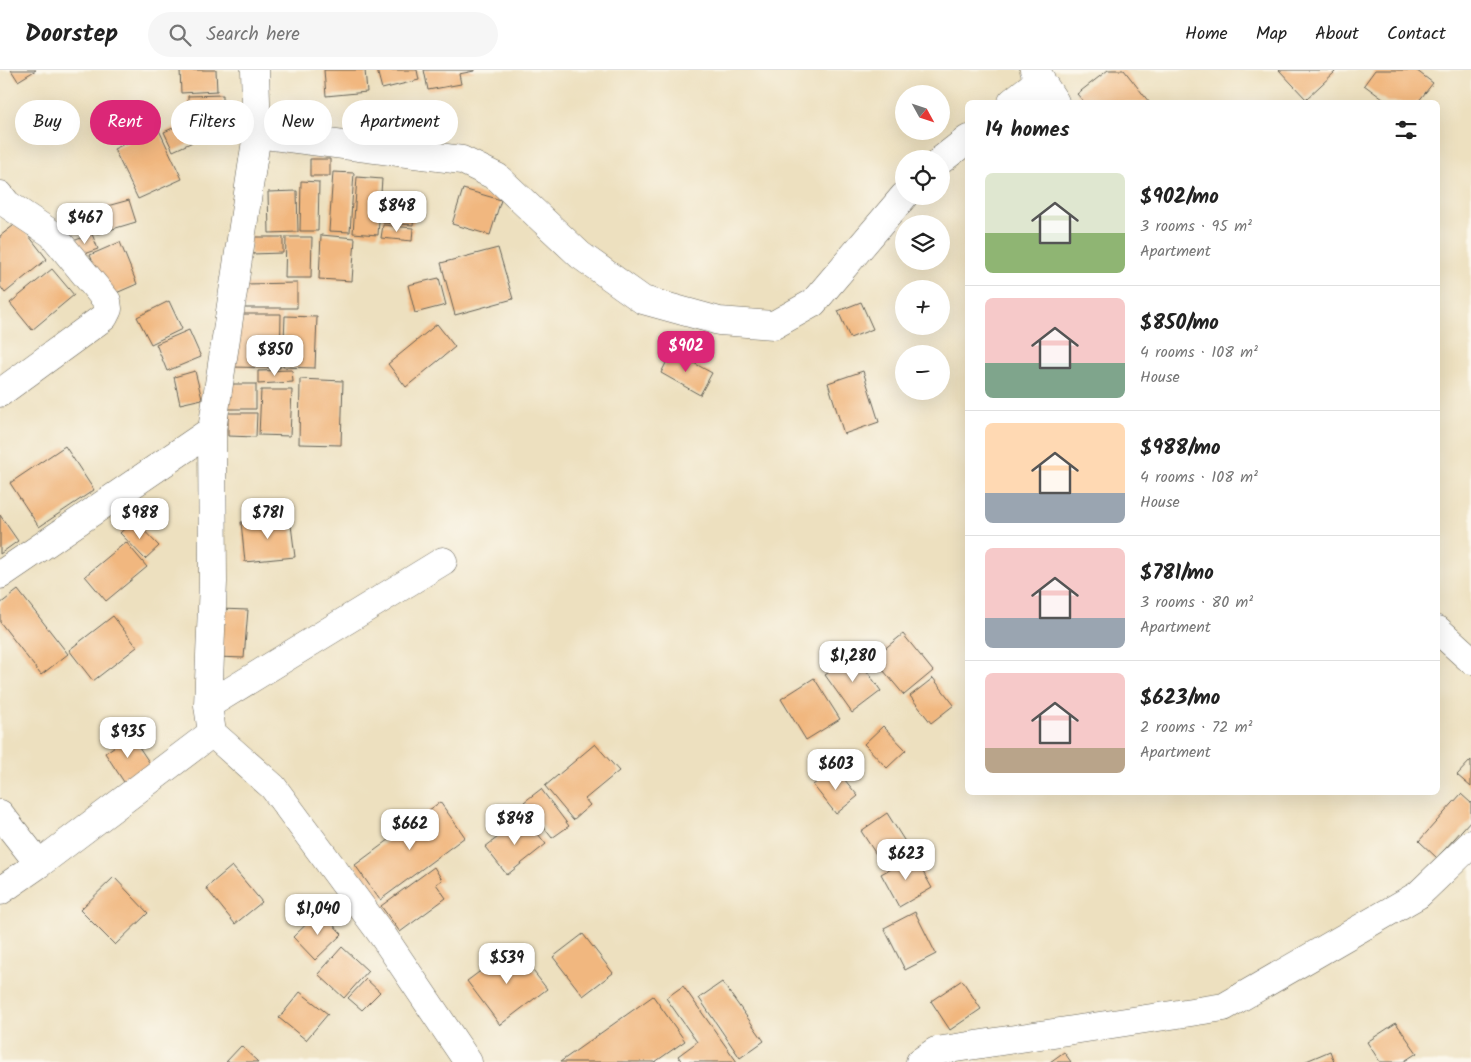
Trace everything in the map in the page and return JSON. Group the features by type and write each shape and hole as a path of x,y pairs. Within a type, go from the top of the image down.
{"street":[{"path":"255,70 257,134 212,430 213,582 208,705 212,733 273,786 383,936 468,1062"},
{"path":"1014,100 1037,75 1054,100"},
{"path":"257,134 462,160 497,177 580,255 644,300 719,321 774,325 813,303 896,205"},
{"path":"950,153 965,141"},
{"path":"0,195 7,204 52,234 107,301 108,309 104,317 0,393"},
{"path":"0,575 212,430"},
{"path":"208,705 443,561"},
{"path":"1440,632 1471,660"},
{"path":"0,891 40,864 212,733"},
{"path":"0,814 40,864"},
{"path":"920,1062 936,1051 1224,1007 1418,895 1471,844"}],"building":[{"path":"11,70 36,70 18,81"},
{"path":"180,70 216,70 217,91 181,93"},
{"path":"324,70 365,70 367,92 326,96"},
{"path":"377,70 417,70 419,80 382,89"},
{"path":"424,70 474,71 459,74 461,84 428,90"},
{"path":"1108,70 1124,70 1147,100 1082,100 1077,94"},
{"path":"1279,70 1334,70 1335,72 1306,99"},
{"path":"1375,70 1416,70 1433,83 1420,100 1384,100 1364,85"},
{"path":"223,95 223,100 188,100 188,96"},
{"path":"171,129 171,145 186,145 173,151 164,132"},
{"path":"161,134 182,179 138,199 114,149 122,145 161,145"},
{"path":"310,159 330,159 330,176 310,176"},
{"path":"333,172 354,173 350,232 329,231"},
{"path":"357,177 382,179 378,235 353,233"},
{"path":"301,181 319,182 318,231 300,231"},
{"path":"463,189 501,200 490,235 452,224"},
{"path":"297,191 298,232 269,233 268,192"},
{"path":"129,200 136,222 96,234 89,211"},
{"path":"384,209 415,211 413,225 383,223"},
{"path":"18,222 47,259 5,293 0,286 0,236"},
{"path":"383,225 413,228 412,241 381,238"},
{"path":"92,234 98,249 78,256 73,241"},
{"path":"321,235 355,238 352,281 319,279"},
{"path":"250,237 283,237 283,253 251,254"},
{"path":"286,237 312,237 311,278 285,278"},
{"path":"120,242 137,284 107,297 90,255"},
{"path":"498,248 513,299 455,315 441,263"},
{"path":"52,269 74,295 32,330 10,303"},
{"path":"439,278 446,305 415,313 408,285"},
{"path":"297,283 297,308 244,308 244,284"},
{"path":"169,301 182,329 151,344 137,317"},
{"path":"861,302 873,329 850,338 838,311"},
{"path":"232,314 281,314 280,368 231,367"},
{"path":"285,316 317,317 315,368 283,367"},
{"path":"437,324 455,347 406,387 388,364"},
{"path":"189,330 201,357 167,371 156,344"},
{"path":"672,351 712,373 700,395 661,373"},
{"path":"292,370 293,382 258,384 258,371"},
{"path":"195,371 202,399 180,404 174,377"},
{"path":"863,371 879,422 844,434 828,383"},
{"path":"300,379 343,381 341,445 299,444"},
{"path":"228,384 256,384 256,409 227,409"},
{"path":"261,390 292,390 290,436 259,435"},
{"path":"228,413 257,413 256,437 228,436"},
{"path":"65,446 94,490 39,527 10,483"},
{"path":"0,515 18,541 0,554"},
{"path":"290,517 295,557 245,562 241,522"},
{"path":"134,520 159,546 145,559 120,533"},
{"path":"126,542 147,567 106,601 85,576"},
{"path":"18,590 68,654 41,675 0,622 0,604"},
{"path":"220,609 248,610 244,658 216,657"},
{"path":"113,616 137,647 93,681 69,650"},
{"path":"903,634 933,671 904,695 873,658"},
{"path":"855,654 881,691 852,713 825,675"},
{"path":"814,678 840,719 806,740 781,699"},
{"path":"933,678 954,705 931,723 910,696"},
{"path":"883,726 906,750 887,768 864,744"},
{"path":"131,735 151,765 124,782 105,753"},
{"path":"595,744 619,771 585,799 590,805 573,820 545,786"},
{"path":"1471,760 1471,787 1457,775"},
{"path":"835,768 858,796 836,814 813,785"},
{"path":"541,789 569,826 552,838 524,802"},
{"path":"1461,794 1471,803 1471,820 1437,858 1419,841"},
{"path":"440,802 465,837 380,900 355,865"},
{"path":"887,813 909,848 883,865 861,831"},
{"path":"524,817 546,844 507,875 485,847"},
{"path":"914,856 932,888 899,907 881,874"},
{"path":"232,866 262,902 235,924 206,888"},
{"path":"434,867 442,880 436,884 446,898 400,932 381,906"},
{"path":"114,877 148,913 115,945 80,910"},
{"path":"320,911 342,934 315,960 293,937"},
{"path":"915,912 936,954 905,970 884,928"},
{"path":"583,934 613,973 583,996 553,957"},
{"path":"514,946 547,989 500,1025 467,981"},
{"path":"342,947 368,971 344,998 318,974"},
{"path":"366,979 380,992 362,1010 348,998"},
{"path":"962,980 981,1009 950,1030 931,1001"},
{"path":"722,982 764,1041 740,1058 699,998"},
{"path":"683,986 737,1062 682,1062 678,1056 697,1042 666,998"},
{"path":"300,992 328,1014 306,1040 279,1018"},
{"path":"653,996 685,1041 655,1062 560,1062"},
{"path":"1396,1023 1417,1053 1403,1062 1380,1062 1367,1042"},
{"path":"241,1046 258,1062 226,1062"},
{"path":"1330,1051 1334,1062 1304,1062"},
{"path":"1064,1052 1071,1062 1050,1062"}]}
